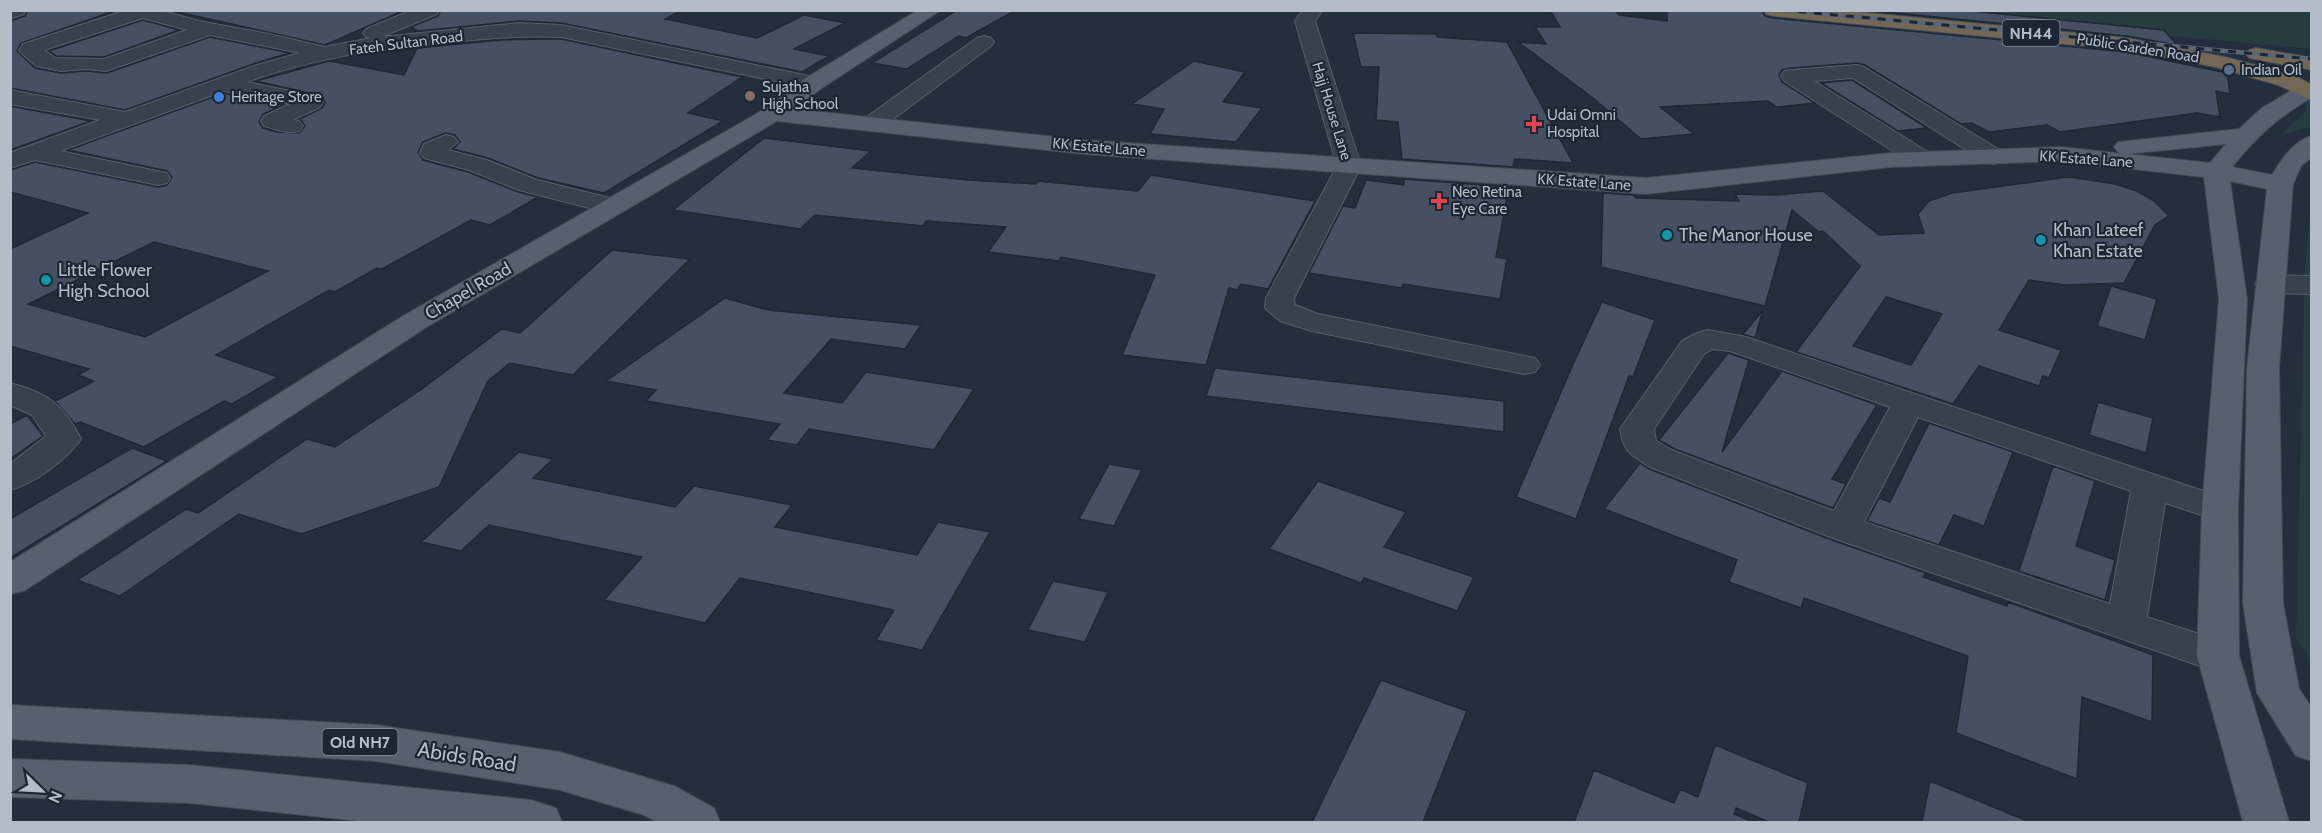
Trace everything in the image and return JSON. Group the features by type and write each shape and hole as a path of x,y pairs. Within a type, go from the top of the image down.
{"highway":[{"name":"Public Garden Road","path":"1773,10 2127,44 2208,58 2301,89"},
{"name":"NH44","path":"1876,10 2109,32 2312,65"},
{"name":"NH44","path":"2301,89 2283,75 2312,65"}],"main road":[{"name":"Chapel Road","path":"10,581 414,322 773,114 814,82 932,10"},
{"path":"2266,822 2218,656 2220,508 2234,299 2216,171 2246,135 2301,89"},
{"name":"KK Estate Lane","path":"773,114 1084,147 1646,186 1922,159 2061,154 2216,171 2280,184"},
{"path":"2061,154 2246,135"},
{"path":"2312,143 2292,163 2280,184 2263,368 2263,603 2278,693 2312,743"},
{"name":"Abids Road","path":"10,722 376,743 475,757 560,771 658,800 697,822"},
{"path":"10,778 189,784 539,822"}],"street":[{"path":"10,13 17,10"},
{"name":"Hajj House Lane","path":"1314,10 1305,21 1349,166 1280,298 1280,308 1290,315 1524,365"},
{"path":"209,29 106,65 88,63 64,66 45,62 37,58 40,56 38,54 29,51 30,48 145,12 209,29 269,40 320,53 428,11"},
{"path":"545,29 578,15"},
{"name":"Fateh Sultan Road","path":"21,156 264,69 320,53 500,22 814,82"},
{"path":"872,124 984,42"},
{"path":"1922,159 1792,76 1857,71 1994,157"},
{"path":"221,84 312,102 272,121 291,126"},
{"path":"10,97 125,118"},
{"path":"1882,135 1952,130"},
{"path":"1918,133 1957,158"},
{"path":"446,142 432,149 432,153 478,165 528,185 613,206"},
{"path":"21,156 158,178"},
{"path":"2269,284 2312,285"},
{"path":"2218,656 1843,528 1662,459 1640,446 1637,429 1693,348 1708,339 1735,343 2220,508"},
{"path":"10,393 44,406 56,420 64,440 23,472 10,479"},
{"path":"1843,528 1909,402"},
{"path":"2126,624 2150,485"}],"green space":[{"path":"1908,11 2311,11 2311,49"},
{"path":"2304,100 2311,100 2311,127 2280,135 2306,111"},
{"path":"2311,204 2311,661 2296,638 2305,267"}],"building":[{"path":"28,10 117,10 21,43 17,51 35,68 61,73 86,71 107,73 210,37 290,53 125,110 10,88 10,21 25,16"},
{"path":"169,10 405,10 325,45"},
{"path":"441,10 683,10 665,19 757,38 804,15 845,23 794,49 829,56 802,72 561,23 519,21 418,31 411,27 438,16"},
{"path":"957,10 1016,10 966,38 959,36 907,69 872,63"},
{"path":"1550,10 1615,10 1619,15 1667,21 1667,10 1762,10 1765,16 1773,18 2127,52 2227,73 2230,94 2216,91 2220,117 2197,113 2060,132 2047,125 1989,132 1972,123 1961,124 1865,65 1857,63 1782,70 1779,75 1782,82 1815,103 1777,107 1768,101 1660,107 1694,134 1641,139 1593,98 1518,42 1546,44 1535,27 1560,27"},
{"path":"1866,10 1961,10 2164,30 2177,45 2127,36"},
{"path":"143,20 179,30 104,57 56,56 49,51"},
{"path":"1353,33 1436,34 1437,37 1507,42 1573,163 1515,159 1513,167 1402,159 1398,122 1376,120 1379,67 1361,67"},
{"path":"561,39 742,77 688,113 723,121 604,193 538,178 488,158 453,149 460,142 455,135 445,133 423,142 418,152 423,160 468,172 518,192 538,197 490,225 471,220 382,269 377,268 335,292 329,290 216,355 278,377 232,404 224,401 144,447 80,422 75,424 55,401 94,381 78,375 89,369 10,346 10,249 88,213 10,192 10,170 35,162 158,187 167,185 172,177 167,171 68,150 224,93 283,105 263,114 259,122 263,128 277,132 299,133 305,126 300,119 322,108 325,103 322,96 256,81 329,61 404,75 417,48 501,40","holes":["154,242 268,271 145,337 28,304"]},
{"path":"1194,61 1245,72 1223,102 1262,108 1236,142 1150,134 1164,109 1132,104"},
{"path":"1852,80 1927,128 1898,131 1821,83"},
{"path":"10,106 91,121 10,150"},
{"path":"764,138 871,151 852,168 968,180 1036,184 1038,181 1138,191 1151,175 1315,201 1268,289 1241,284 1237,290 1229,288 1206,365 1122,355 1155,275 1061,257 1059,261 988,252 1006,227 926,221 923,226 815,215 800,229 673,210"},
{"path":"2069,177 2115,184 2137,191 2154,201 2169,216 2155,225 2124,283 2066,285 2029,280 1999,330 2061,350 2049,378 2043,376 2039,386 1979,366 1953,404 1796,352 1860,266 1823,231 1819,232 1792,210 1765,306 1601,267 1603,193 1634,195 1636,198 1739,201 1735,194 1775,195 1823,191 1879,235 1924,233 1918,214 1929,201 1952,193","holes":["1886,297 1942,314 1911,365 1853,346"]},
{"path":"1404,179 1509,187 1496,257 1507,259 1500,299 1403,284 1402,288 1309,273 1343,206 1355,208 1366,180 1404,185"},
{"path":"612,250 690,259 573,375 510,363 488,381 439,487 301,534 239,514 120,596 77,580 186,509 198,513 307,439 335,447 422,389 502,329 520,333"},
{"path":"2111,286 2157,299 2145,340 2097,326"},
{"path":"725,298 768,310 921,325 905,349 831,339 784,393 842,403 866,372 974,389 934,450 809,429 797,445 767,440 780,424 646,401 656,390 606,381"},
{"path":"1602,302 1655,320 1633,377 1629,376 1576,519 1516,497"},
{"path":"1763,310 1755,338 1743,334"},
{"path":"1728,353 1749,360 1722,452 1782,371 1877,405 1832,479 1846,484 1833,508 1675,449 1659,440"},
{"path":"1215,368 1504,401 1504,432 1206,396"},
{"path":"2098,402 2153,418 2146,453 2089,435"},
{"path":"27,415 43,436 10,459 10,424"},
{"path":"1929,423 2013,452 1984,526 1954,515 1939,545 1867,521 1879,498 1890,502"},
{"path":"132,448 167,461 10,558 10,519"},
{"path":"519,452 553,459 533,478 675,507 694,486 792,505 775,527 917,555 938,522 990,532 922,650 876,640 894,610 740,578 705,623 604,600 642,557 489,525 461,551 421,542"},
{"path":"1640,463 1649,469 1829,539 1926,573 1923,577 2007,606 2008,602 2153,655 2152,722 2082,697 2077,779 1956,733 1968,656 1804,598 1801,608 1729,582 1737,560 1604,509"},
{"path":"1109,464 1142,470 1114,526 1079,519"},
{"path":"2053,466 2095,481 2076,546 2115,560 2105,600 2019,571"},
{"path":"1318,481 1406,512 1384,547 1474,577 1457,611 1364,578 1361,583 1269,549"},
{"path":"1053,581 1108,592 1085,642 1028,630"},
{"path":"1381,680 1467,711 1423,822 1312,822"},
{"path":"1715,745 1808,783 1799,822 1769,822 1736,808 1734,814 1754,822 1574,822 1594,770 1674,803 1680,789 1698,797"},
{"path":"1930,781 2030,822 1922,822"}],"railway":[{"path":"1782,10 2312,59"}],"place":[{"name":"Indian Oil","path":"2229,70"},
{"name":"Sujatha High School","path":"750,96"},
{"name":"Heritage Store","path":"219,97"},
{"name":"Udai Omni Hospital","path":"1534,124"},
{"name":"Neo Retina Eye Care","path":"1439,201"},
{"name":"The Manor House","path":"1667,235"},
{"name":"Khan Lateef Khan Estate","path":"2041,240"},
{"name":"Little Flower High School","path":"46,280"}]}
